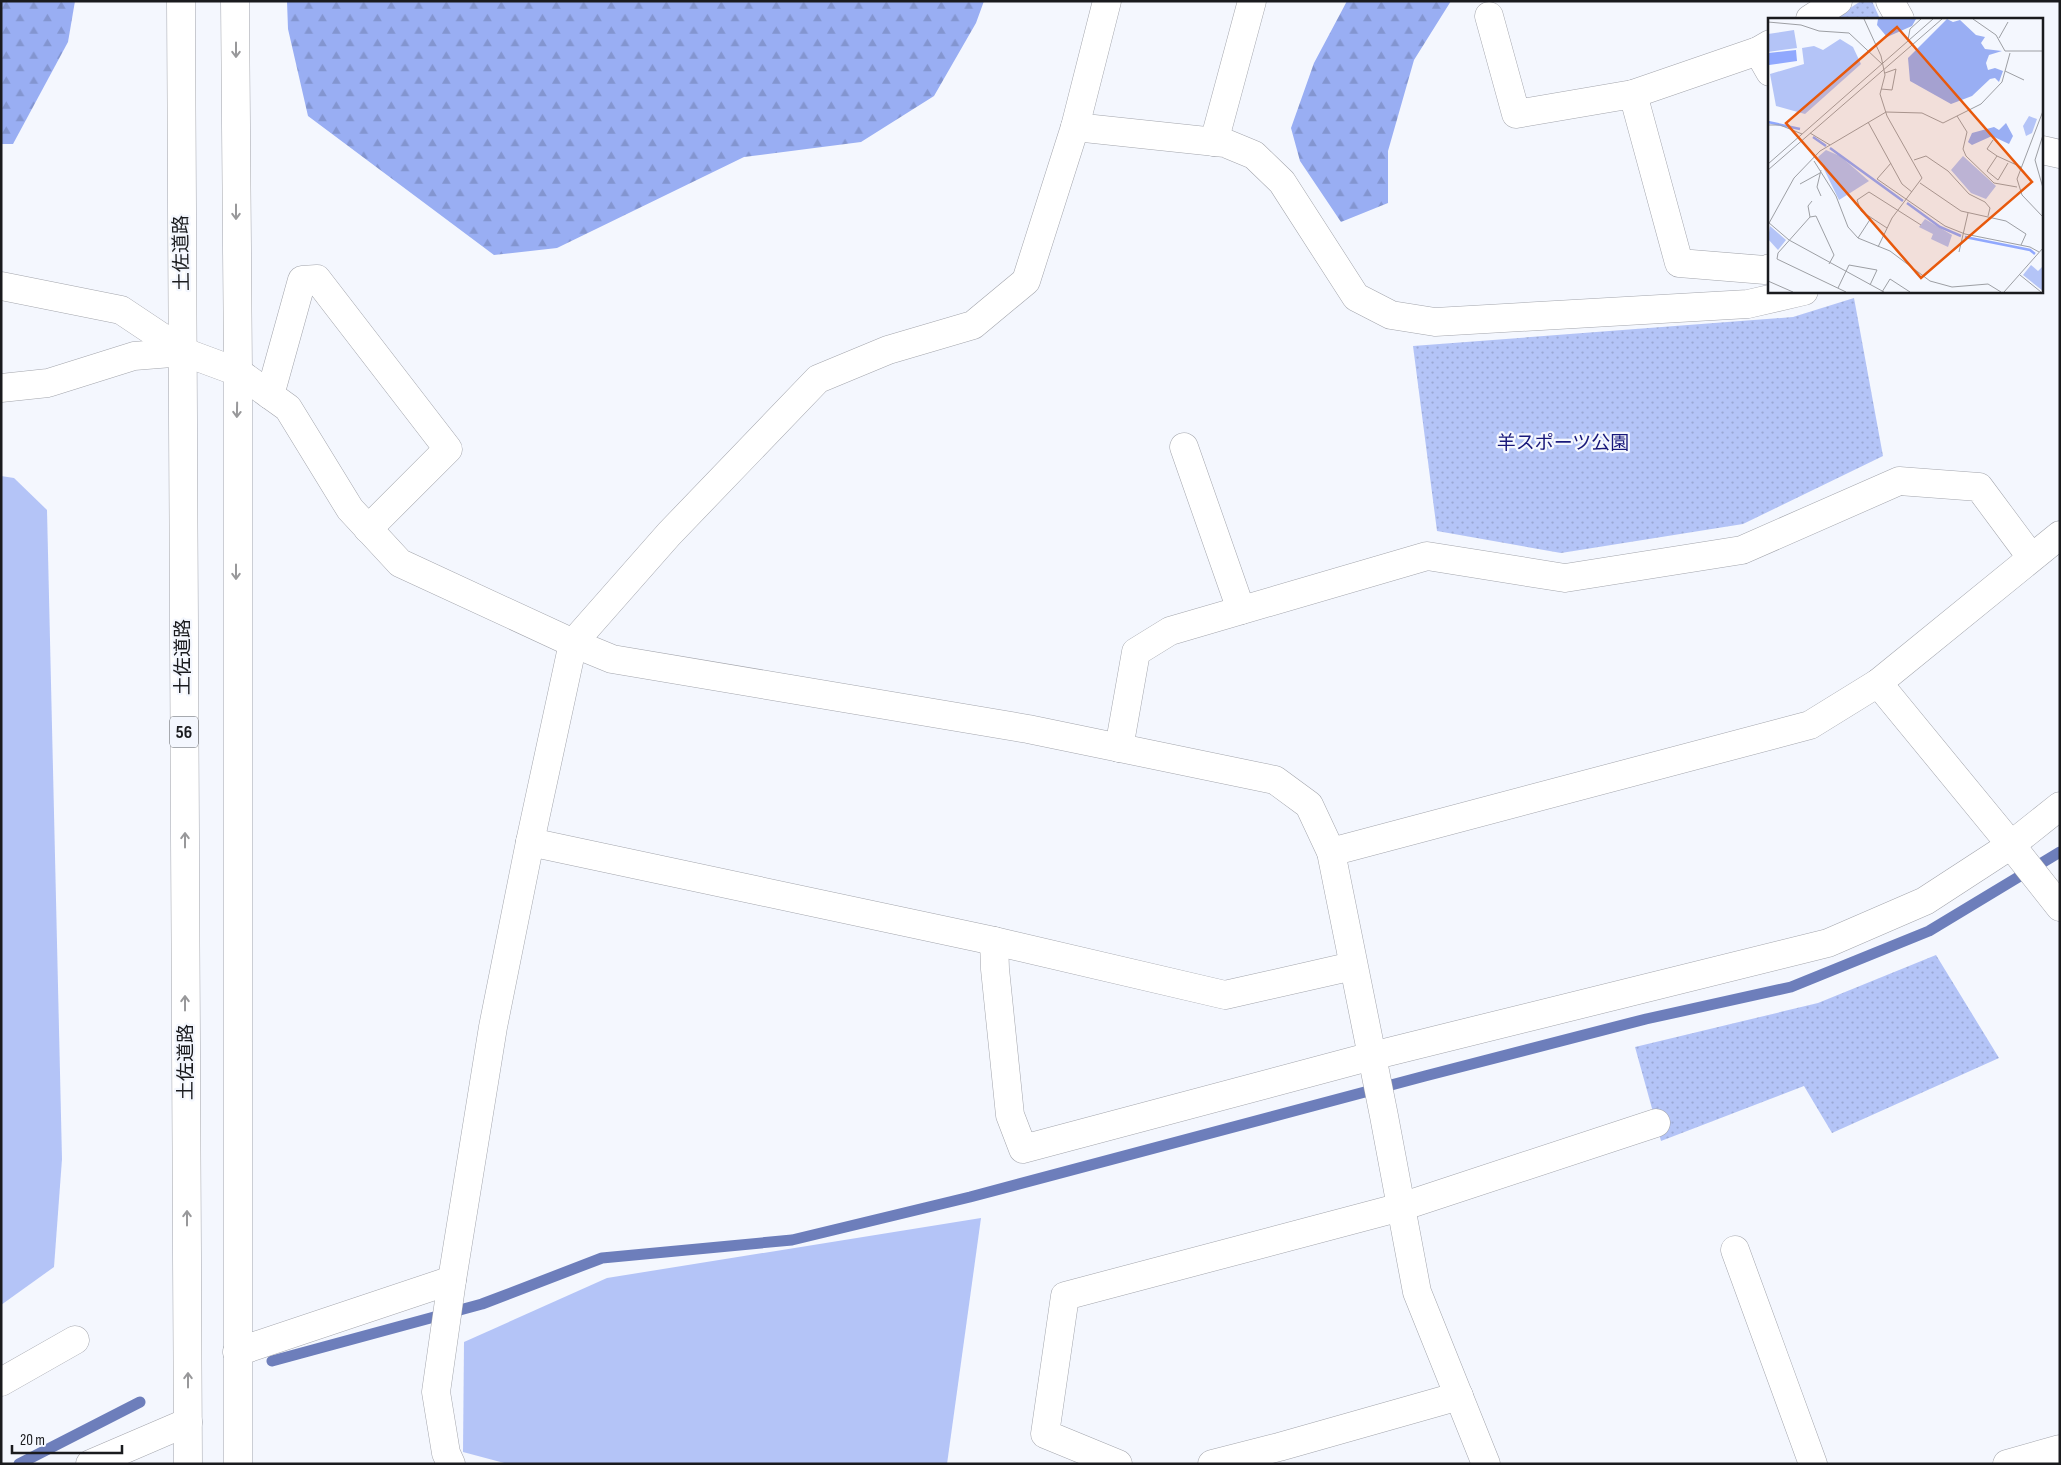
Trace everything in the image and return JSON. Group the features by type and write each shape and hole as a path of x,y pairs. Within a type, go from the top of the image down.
{"main road":[{"path":"235,1 238,372 238,1464"},
{"path":"451,1464 446,1453 436,1392 452,1283 493,1027 530,842 573,643 670,534 818,379 888,350 973,325 1026,281 1075,127 1107,1"},
{"path":"1214,142 1252,1"},
{"path":"1812,18 1838,1"},
{"path":"1890,1 1899,18"},
{"name":"土佐道路","path":"178,5 184,352 182,458 188,1464"},
{"path":"1489,16 1516,114 1633,94 1766,56"},
{"path":"1633,94 1679,263 1768,269"},
{"path":"1075,127 1225,143 1254,155 1282,182 1356,297 1392,315 1435,322 1738,305 1799,292"},
{"path":"2044,150 2060,154"},
{"path":"270,395 302,280 317,279 448,449 368,529"},
{"path":"1,286 122,310 184,352 238,372 288,408 350,509 400,563 573,643 612,659 1028,729 1275,780 1309,805 1331,852 1402,1207 1417,1292 1486,1464"},
{"path":"1,388 48,383 134,356 184,352"},
{"path":"1184,447 1241,610"},
{"path":"1119,748 1136,652 1170,631 1428,556 1566,578 1742,550 1899,481 1979,487 2031,557"},
{"path":"1331,852 1810,725 1878,683 2060,535"},
{"path":"1878,683 2053,899"},
{"path":"994,942 1010,1115 1023,1149 1372,1056 1828,943 1925,901 2011,845 2060,806"},
{"path":"530,842 994,942 1225,995 1353,966"},
{"path":"1118,1464 1045,1434 1065,1296 1402,1207 1656,1123"},
{"path":"1735,1250 1813,1464"},
{"path":"238,1352 452,1283"},
{"path":"1,1382 75,1340"},
{"path":"1212,1464 1282,1456 1459,1396"},
{"path":"90,1464 188,1422"},
{"path":"2007,1464 2060,1449"}],"green space":[{"path":"1,1 75,1 68,42 13,144 1,144"},
{"path":"287,1 984,1 976,23 934,96 861,142 744,157 557,248 494,255 308,116 288,29"},
{"path":"1347,1 1451,1 1414,60 1388,151 1388,203 1341,222 1300,161 1291,128 1314,63"},
{"path":"1861,1 1872,1 1880,18 1835,18"},
{"name":"羊スポーツ公園","path":"1854,298 1883,456 1743,524 1561,553 1437,531 1413,346 1793,317"},
{"path":"1,476 14,478 47,510 62,1159 54,1267 1,1305"},
{"path":"1936,955 1999,1058 1832,1133 1804,1086 1661,1141 1635,1047 1818,1003"},
{"path":"981,1218 947,1464 508,1464 463,1452 464,1342 607,1278"}],"waterway":[{"path":"272,1361 482,1304 602,1258 792,1240 970,1197 1646,1019 1791,987 1929,931 2060,852"},
{"path":"19,1464 140,1402"}]}
